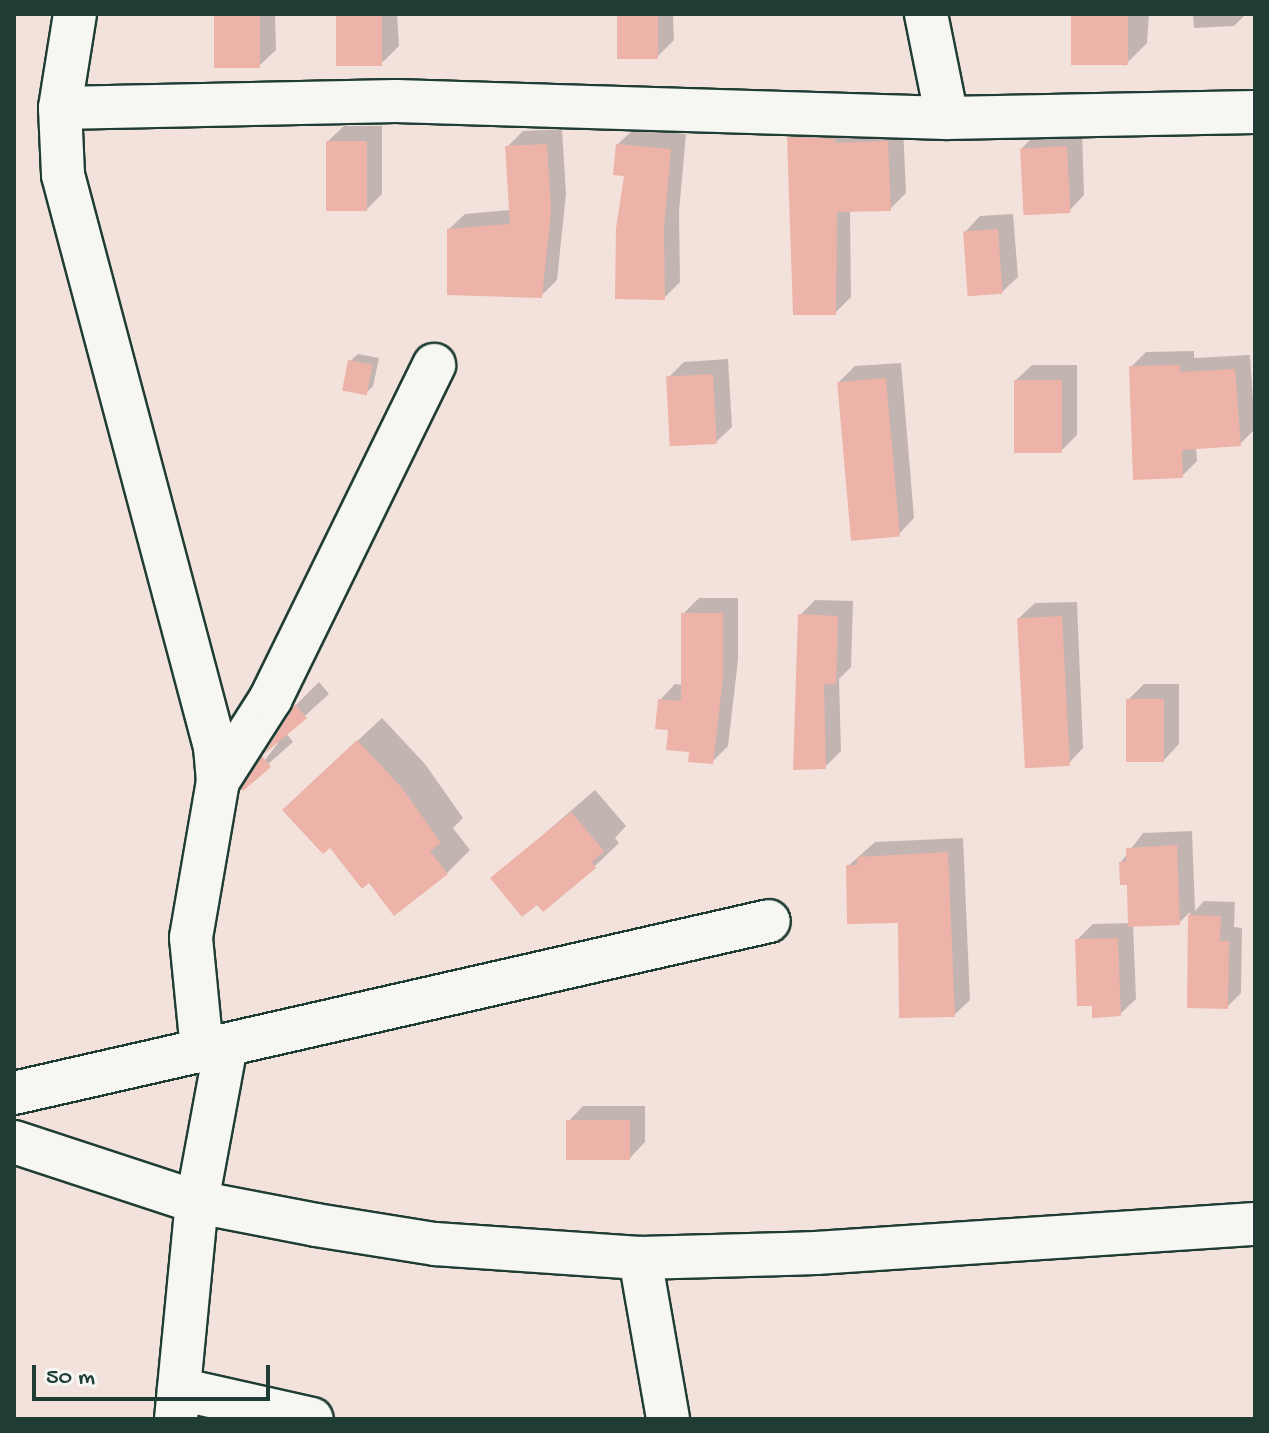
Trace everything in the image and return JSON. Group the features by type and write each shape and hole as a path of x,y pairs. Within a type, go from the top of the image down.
{"street":[{"path":"75,14 60,108 58,144 63,175 215,747 218,781 191,938 214,1048 177,1404 312,1419"},
{"path":"926,14 947,118"},
{"path":"60,108 396,101 947,118 1255,112"},
{"path":"218,781 271,698 434,365"},
{"path":"14,1093 769,921"},
{"path":"14,1142 197,1202 435,1244 640,1258 816,1253 1255,1224"},
{"path":"640,1258 668,1419"}],"building":[{"path":"214,14 260,14 260,68 214,68"},
{"path":"336,14 382,14 382,66 336,66"},
{"path":"617,14 658,14 658,59 617,59"},
{"path":"1071,14 1128,14 1128,65 1071,65"},
{"path":"787,137 836,139 835,143 888,141 891,211 837,212 836,315 793,315"},
{"path":"326,141 367,141 367,211 326,211"},
{"path":"547,144 551,211 542,298 447,295 447,229 510,224 505,146"},
{"path":"616,144 671,149 664,229 665,300 615,299 616,228 624,176 613,175"},
{"path":"1067,146 1071,213 1024,215 1020,148"},
{"path":"998,229 1003,294 968,296 963,231"},
{"path":"348,360 373,365 367,395 342,390"},
{"path":"1180,365 1180,372 1235,369 1241,446 1182,450 1183,478 1133,480 1129,366"},
{"path":"713,374 717,444 670,446 666,376"},
{"path":"886,378 900,536 851,541 837,382"},
{"path":"1014,380 1062,380 1062,453 1014,453"},
{"path":"681,613 723,613 723,677 713,764 688,762 689,752 666,750 668,730 655,729 658,699 681,701"},
{"path":"798,614 838,616 836,685 824,684 826,769 793,770"},
{"path":"1062,616 1070,766 1025,768 1017,618"},
{"path":"1126,699 1164,699 1164,762 1126,762"},
{"path":"295,704 307,718 264,754 291,711"},
{"path":"357,740 402,788 441,843 430,851 448,874 394,916 369,883 362,889 330,848 323,854 282,810"},
{"path":"262,756 271,767 243,791 241,789"},
{"path":"571,812 604,851 592,862 596,868 543,912 537,905 522,917 490,878"},
{"path":"1177,845 1180,925 1128,927 1127,885 1120,885 1119,862 1126,861 1126,848"},
{"path":"948,852 955,1017 899,1018 898,923 847,924 846,865 857,865 857,857"},
{"path":"1188,915 1221,916 1220,941 1229,941 1228,1009 1187,1008"},
{"path":"1118,938 1121,1016 1092,1018 1092,1006 1077,1006 1075,939"},
{"path":"566,1120 630,1120 630,1160 566,1160"}]}
